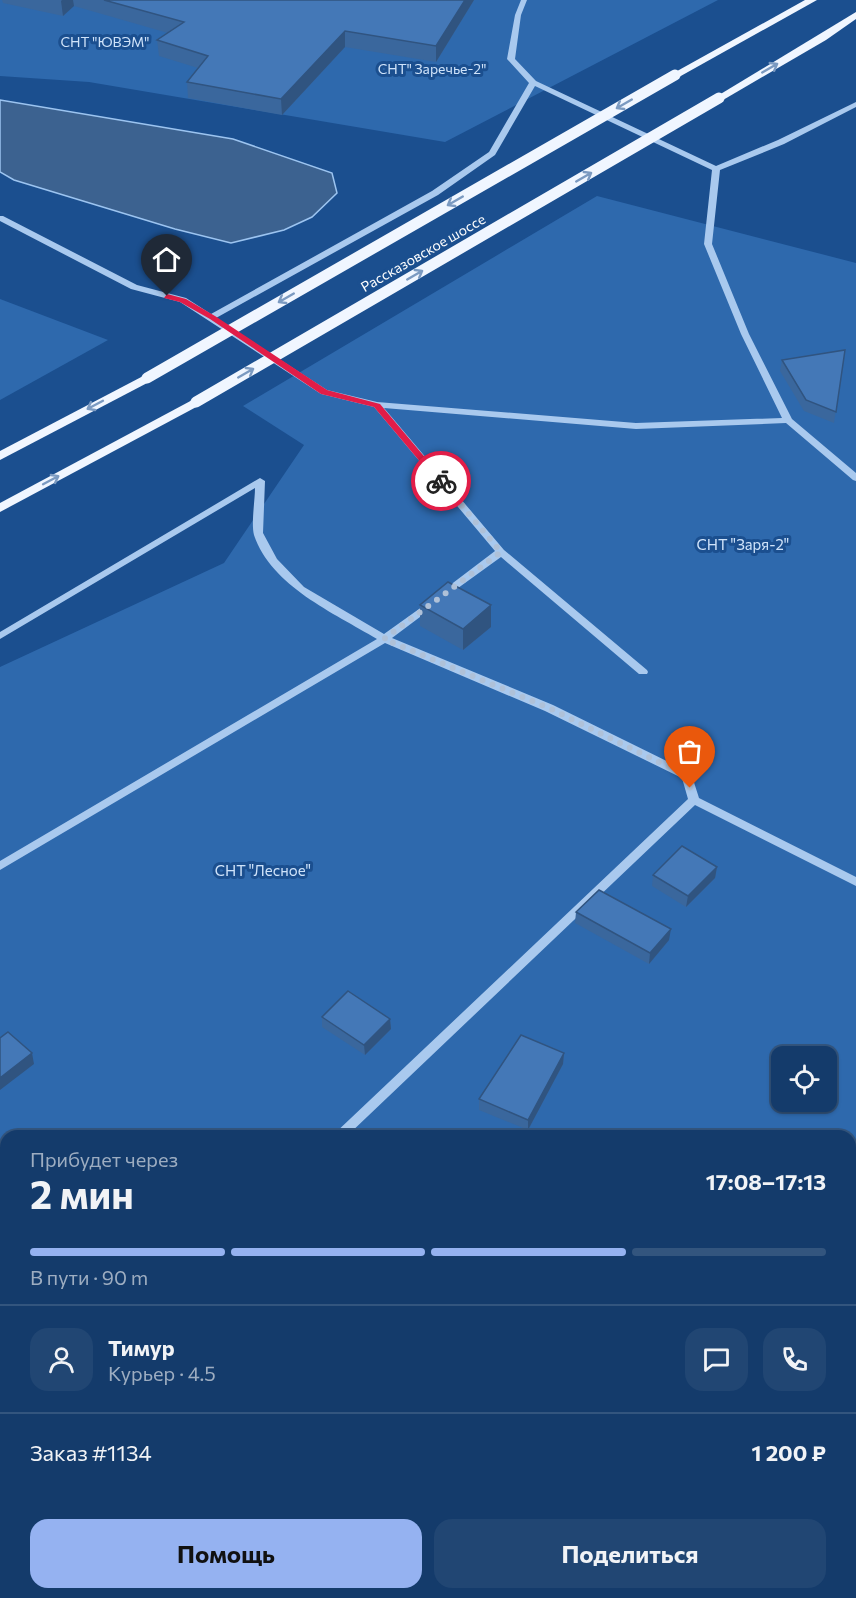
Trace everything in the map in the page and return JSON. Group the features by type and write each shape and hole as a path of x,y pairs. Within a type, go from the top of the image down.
{"main road":[{"name":"Рассказовское шоссе","path":"0,456 147,378 675,75 812,0"},
{"name":"Рассказовское шоссе","path":"0,508 196,402 822,38 856,15"}],"street":[{"path":"524,0 518,15 511,59 533,84 716,169 781,142 856,104"},
{"path":"212,317 435,193 492,153 533,84"},
{"path":"716,169 708,244 745,334 788,420 856,478"},
{"path":"0,218 134,287 183,300 324,392 377,405 636,426 788,420"},
{"path":"377,405 501,552 643,672"},
{"path":"0,636 260,481 258,533 273,561 301,589 384,639 549,708 687,776 694,800 856,882"},
{"path":"0,866 384,639 501,552"},
{"path":"344,1130 694,800"}],"green space":[{"name":"СНТ\" Заречье-2\"","path":"0,0 718,0 445,142 89,82 0,76"},
{"path":"597,196 856,263 856,1130 0,1130 0,667 224,563 304,445 243,406"},
{"path":"0,299 108,340 0,400"}],"shaded area":[{"path":"0,100 233,139 332,173 337,193 312,217 284,230 231,243 175,229 14,180 0,172"}],"building":[{"path":"104,0 465,0 436,46 345,31 281,99 187,82 208,56 157,40 184,22"},
{"path":"845,350 836,412 806,400 782,360"},
{"path":"448,582 491,605 463,629 420,605"},
{"path":"682,846 717,867 688,896 653,875"},
{"path":"599,890 671,929 650,953 576,912"},
{"path":"348,991 390,1019 364,1045 322,1017"},
{"path":"8,1032 32,1053 0,1078 0,1038"},
{"path":"521,1035 564,1053 528,1120 479,1099"}],"way so far":[{"path":"441,481 501,552 384,639 549,708 687,776 690,788"}],"route":[{"path":"167,296 183,300 212,317 324,392 377,405 441,481"}],"park label":[{"name":"СНТ \"ЮВЭМ\"","path":"105,42"},
{"name":"СНТ \"Заря-2\"","path":"743,545"},
{"name":"СНТ \"Лесное\"","path":"263,871"}]}
